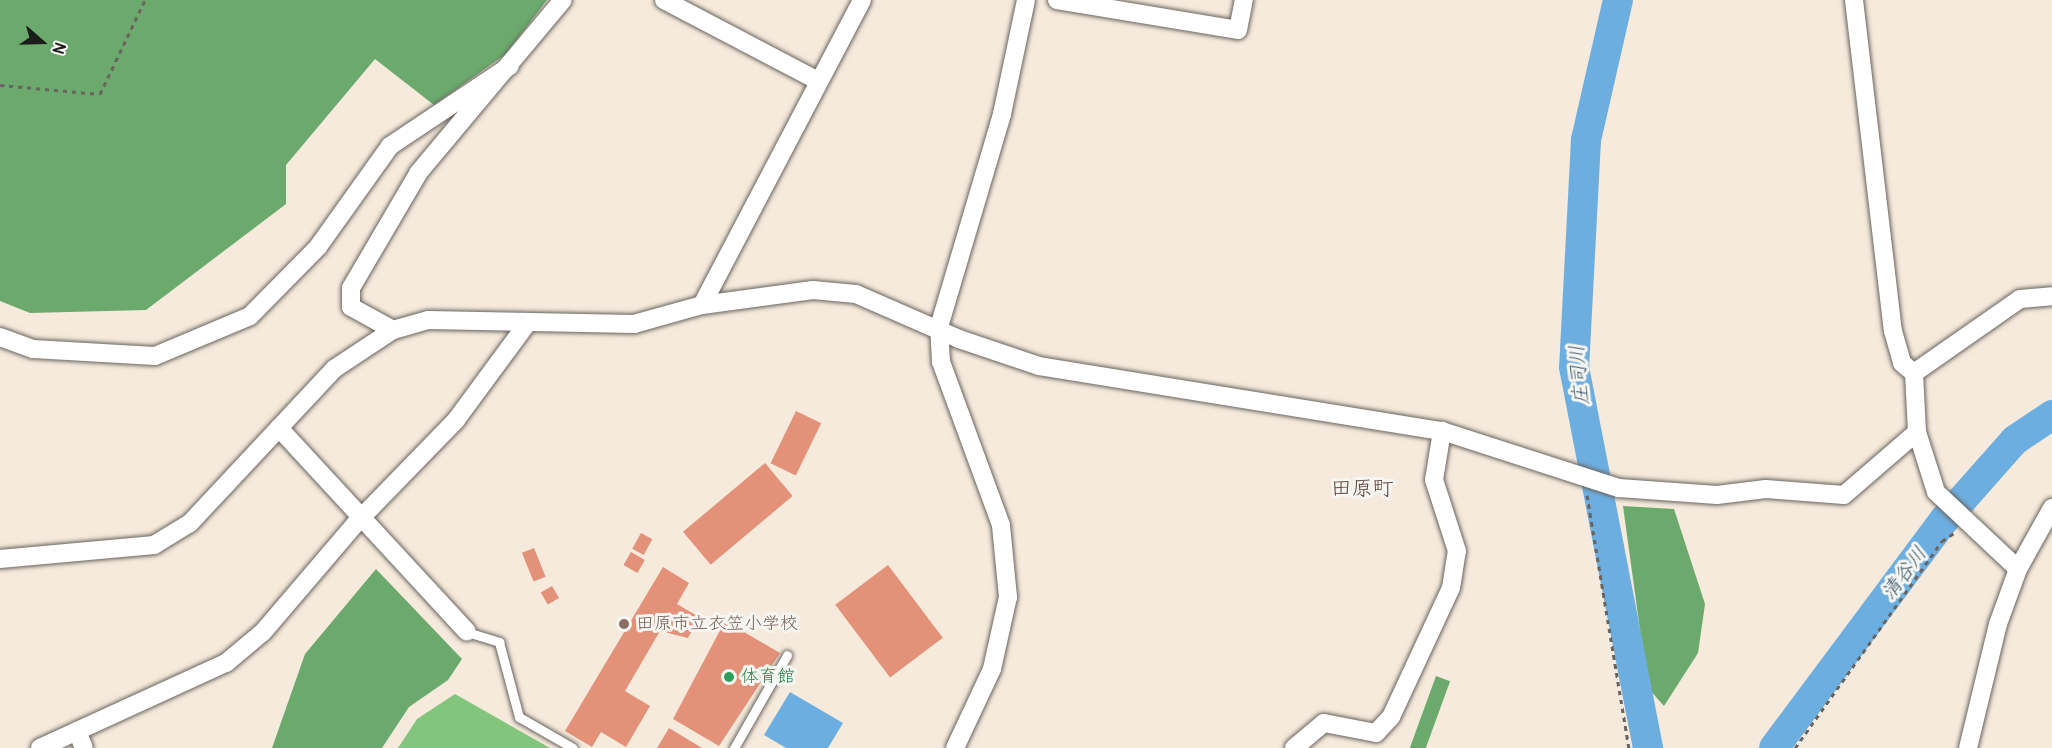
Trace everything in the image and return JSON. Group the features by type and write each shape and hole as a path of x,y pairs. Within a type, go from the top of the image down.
{"street":[{"path":"393,330 351,307 351,288 419,172 563,0"},
{"path":"664,0 818,81"},
{"path":"702,305 862,0"},
{"path":"955,748 992,669 1008,597 1001,525 941,362 939,327 1002,114 1026,0"},
{"path":"1057,0 1101,4 1238,30 1244,0"},
{"path":"1854,0 1893,331 1902,363 1914,373 1917,432 1936,492 2018,569"},
{"path":"0,337 33,349 155,356 250,316 318,247 390,146 510,66"},
{"path":"0,559 154,544 190,524 334,369 393,330 428,320 526,325 634,324 702,305 813,290 856,294 1039,366 1442,431 1618,488 1844,495 1917,432"},
{"path":"1914,373 2020,299 2052,296"},
{"path":"40,748 80,740 226,663 263,632 364,516 456,420 526,325"},
{"path":"279,428 364,516 467,632"},
{"path":"1294,748 1324,723 1376,733 1391,717 1451,588 1457,551 1434,480 1442,431"},
{"path":"1968,748 2018,569 2052,508"}],"lane":[{"path":"467,632 499,642 519,717 573,748"},
{"path":"734,748 787,656"}],"path":[{"path":"0,85 100,94 145,0"},
{"path":"1576,475 1629,748"},
{"path":"1795,748 1942,541 1965,521"}],"green space":[{"path":"0,0 547,0 506,54 434,105 375,59 286,165 286,204 146,310 30,313 0,301"},
{"path":"1623,506 1674,509 1705,604 1698,653 1664,706 1648,688"},
{"path":"376,569 462,659 448,680 409,707 382,748 272,748 305,654"},
{"path":"1436,676 1450,681 1426,748 1410,748"},
{"path":"455,694 550,748 398,748 417,719"}],"water":[{"path":"790,692 843,723 828,748 786,748 764,735"}],"building":[{"path":"796,411 821,423 796,475 771,463"},
{"path":"765,463 793,496 711,565 683,532"},
{"path":"641,533 652,539 644,555 632,549"},
{"path":"534,548 546,577 534,582 522,553"},
{"path":"631,552 645,560 637,573 624,565"},
{"path":"888,565 943,638 890,677 835,605"},
{"path":"663,567 689,583 677,604 699,617 688,638 660,631 625,691 650,706 626,747 601,732 592,747 565,731"},
{"path":"552,586 559,598 548,605 541,592"},
{"name":"体育館","path":"725,621 780,653 719,746 673,719"},
{"path":"669,728 702,748 657,748"}],"waterway":[{"name":"庄司川","path":"1618,0 1586,140 1574,367 1648,748"},
{"name":"清谷川","path":"1774,748 1945,519 2015,440 2052,415"}],"place":[{"name":"田原市立衣笠小学校","path":"624,624"},
{"name":"体育館","path":"729,677"}],"district":[{"name":"田原町","path":"1362,489"}]}
